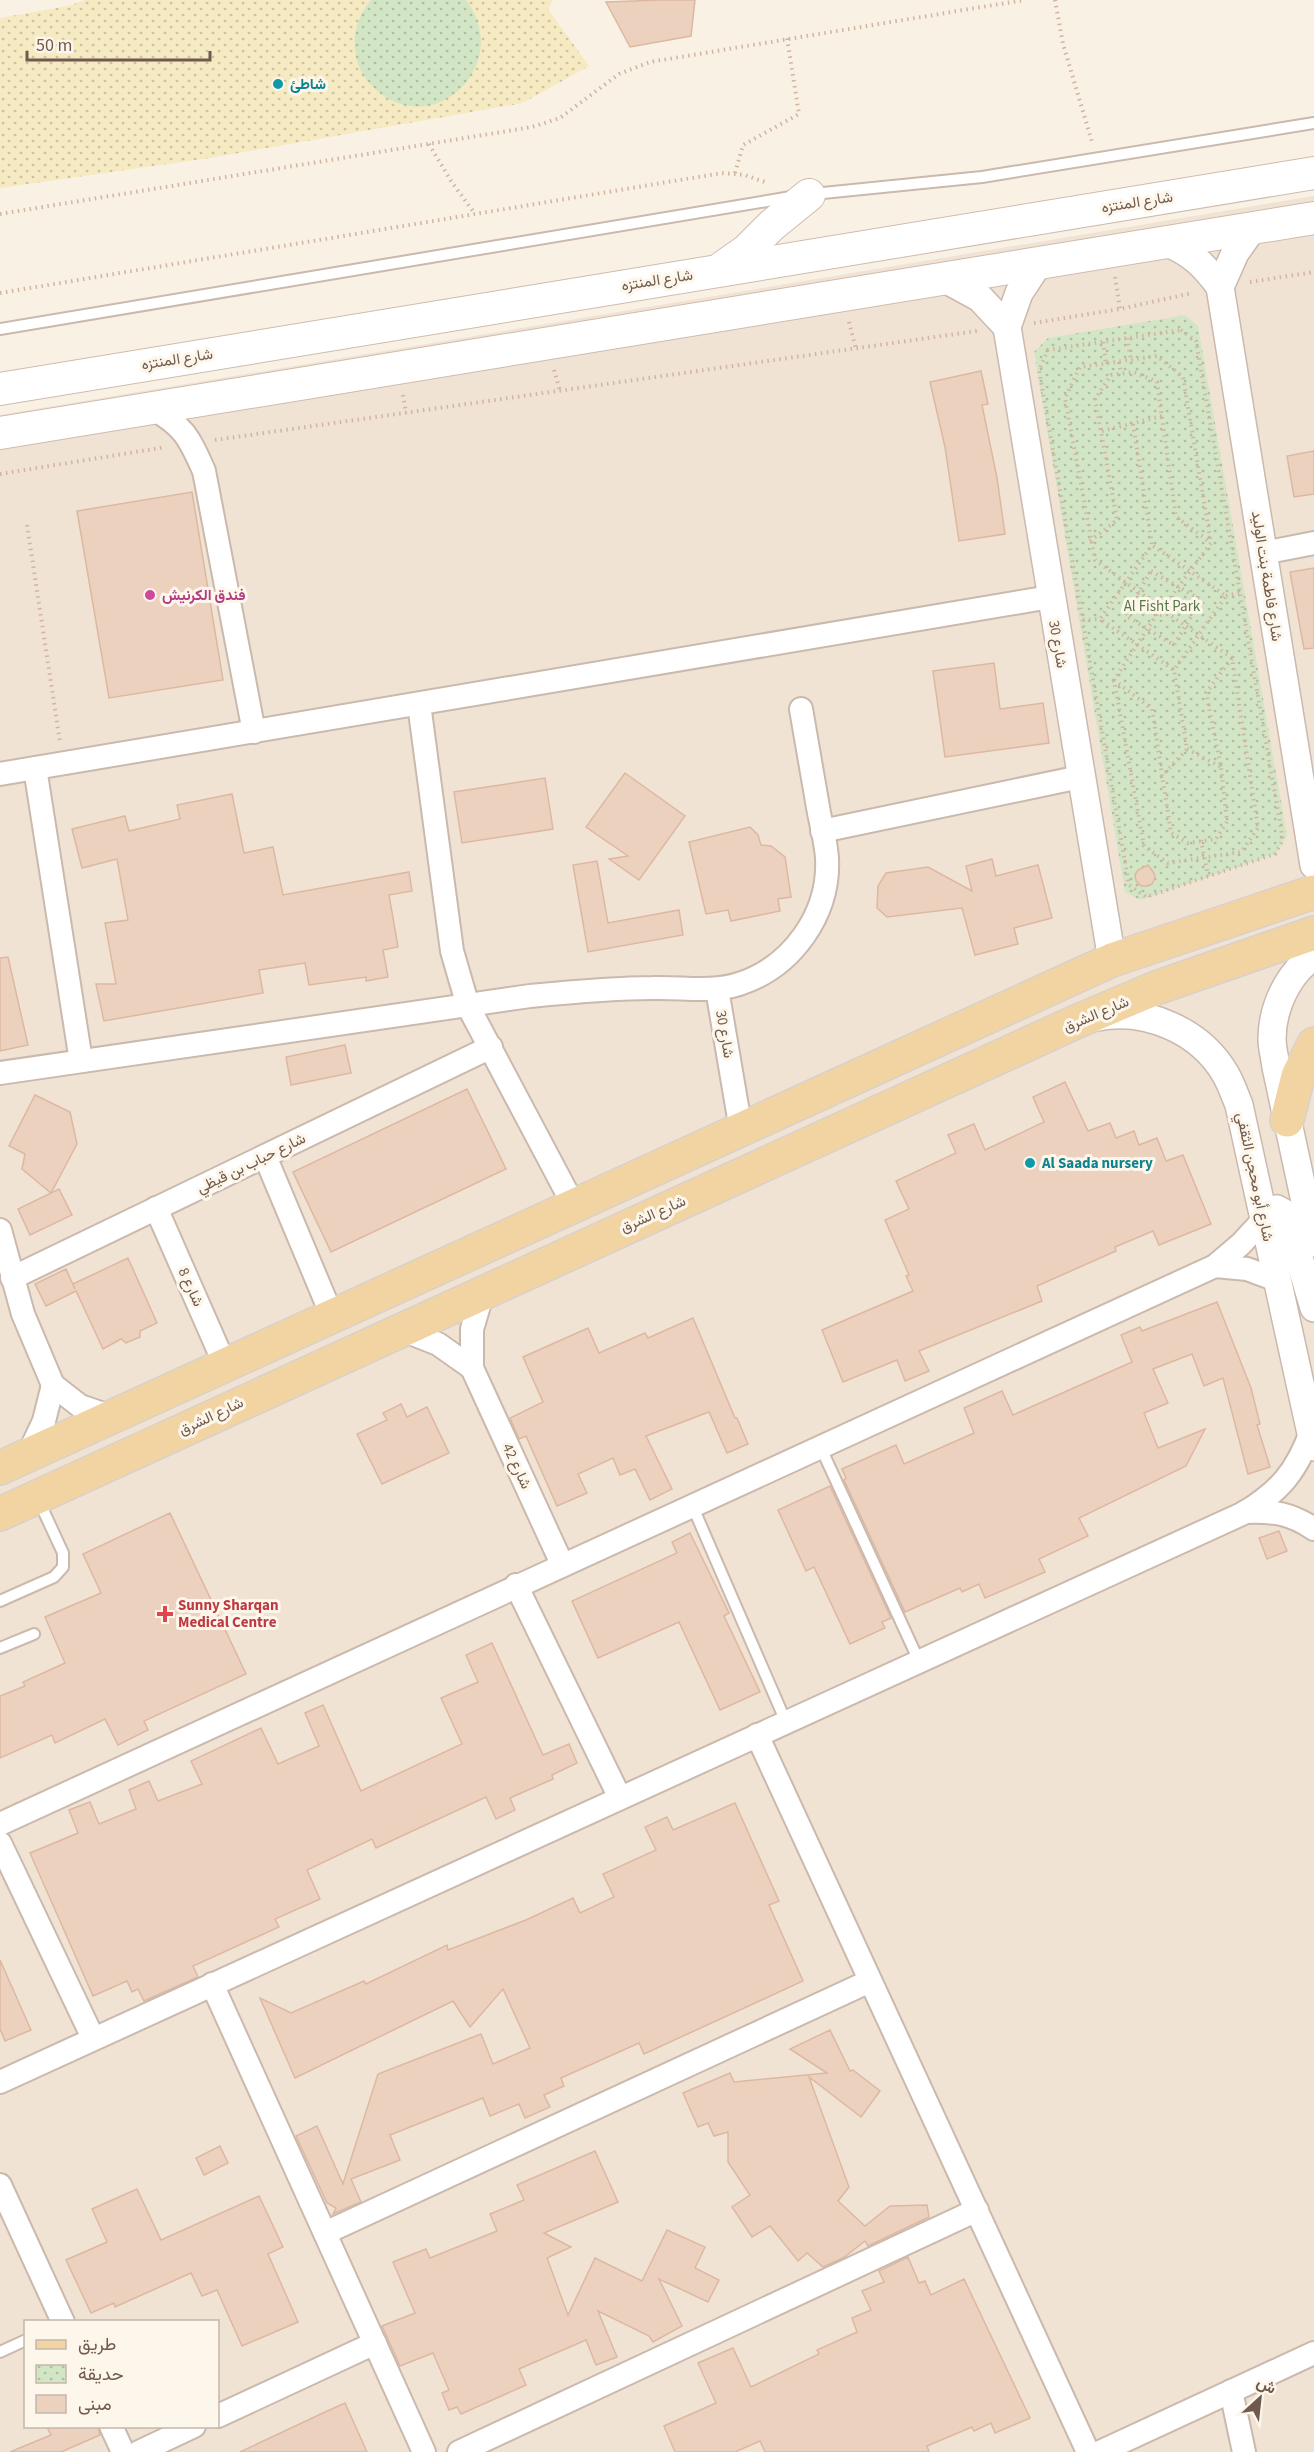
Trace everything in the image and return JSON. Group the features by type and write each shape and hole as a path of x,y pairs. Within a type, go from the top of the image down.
{"main road":[{"name":"شارع المنتزه","path":"0,388 1314,174"},
{"path":"1306,220 1290,214 1290,203 1299,197 1314,194"},
{"path":"716,270 746,251 772,225 809,195"},
{"path":"0,433 1306,220"},
{"path":"704,318 740,299 779,287 905,266 911,255 906,243 900,240"},
{"path":"14,1462 1112,960 1314,892"},
{"name":"شارع الشرق","path":"0,1514 400,1329 1078,1021 1156,988 1314,933"},
{"path":"1287,1120 1298,1076 1314,1044"},
{"path":"634,1223 627,1208 628,1199 633,1192 734,1133"}],"street":[{"path":"1220,287 1235,253 1252,229"},
{"name":"شارع فاطمة بنت الوليد","path":"1167,243 1198,260 1220,287 1314,864"},
{"name":"شارع 30","path":"1038,264 1018,293 1007,327 1112,960"},
{"path":"945,279 980,298 1007,327"},
{"path":"150,407 169,418 186,433 204,471 254,732"},
{"path":"1263,553 1314,543"},
{"path":"0,774 1050,597"},
{"path":"419,704 452,951 468,1006 574,1206"},
{"name":"شارع 30","path":"734,1133 717,989 741,984 788,955 806,935 819,911 826,885 827,858 801,709"},
{"path":"35,768 81,1061"},
{"path":"822,831 1080,777"},
{"path":"1314,956 1288,982 1276,1009 1272,1038 1314,1243"},
{"path":"0,1073 530,996 592,990 717,989"},
{"name":"شارع أبو محجن الثقفي","path":"1078,1021 1111,1014 1145,1017 1177,1028 1205,1048 1226,1074 1239,1105 1312,1440"},
{"name":"شارع حباب بن قيظي","path":"12,1278 491,1047"},
{"path":"266,1156 332,1316"},
{"name":"شارع 8","path":"156,1208 225,1365"},
{"path":"0,1824 516,1585 1215,1266 1277,1209 1286,1214 1314,1308"},
{"path":"0,1230 23,1314 53,1385 80,1406 112,1417"},
{"path":"1215,1266 1247,1269 1277,1280"},
{"name":"شارع 42","path":"483,1292 472,1329 472,1368 562,1564"},
{"path":"400,1329 438,1344 472,1368"},
{"path":"14,1462 44,1421 53,1385"},
{"path":"0,2082 1244,1512 1267,1498 1286,1480 1312,1440"},
{"path":"1244,1512 1271,1511 1297,1518 1314,1529"},
{"path":"516,1585 620,1798"},
{"path":"757,1735 1088,2452"},
{"path":"0,1843 93,2038"},
{"path":"325,2233 870,1981"},
{"path":"212,1984 424,2452"},
{"path":"0,2186 62,2320"},
{"path":"459,2452 977,2210"},
{"path":"219,2416 375,2343"},
{"path":"1100,2452 1314,2353"},
{"path":"1231,2391 1244,2452"},
{"path":"111,2428 123,2452"},
{"path":"140,2452 192,2428"}],"lane":[{"path":"0,329 809,195 982,177 1314,123"},
{"path":"820,1446 919,1661"},
{"path":"0,1601 54,1577 63,1567 63,1553 38,1496"},
{"path":"692,1505 786,1722"},
{"path":"0,1647 34,1634"},
{"path":"0,2352 24,2341"}],"path":[{"path":"0,213 546,124 572,111 619,74 650,62 1024,0"},
{"path":"1055,0 1063,44 1092,143 1081,145"},
{"path":"735,173 743,145 799,114 787,38"},
{"path":"429,144 451,181 475,214"},
{"path":"0,292 722,173 735,173 777,186"},
{"path":"0,474 192,443 1007,327 1120,309 1220,287 1314,272"},
{"path":"1181,330 1196,341 1283,840 1275,854 1146,897 1129,885 1039,370 1048,350 1127,338 1181,330"},
{"path":"1127,338 1131,360"},
{"path":"1103,342 1106,364"},
{"path":"1154,603 1095,561 1065,398 1080,368 1157,356 1183,377 1210,543 1168,601 1170,609 1167,613"},
{"path":"1119,362 1120,374"},
{"path":"1090,542 1118,520 1095,399 1111,375 1134,372 1157,382 1176,517 1210,543"},
{"path":"1102,431 1162,416"},
{"path":"1133,424 1152,545 1100,619 1174,670"},
{"path":"27,525 63,764"},
{"path":"1152,545 1226,596 1174,670 1187,749"},
{"path":"1151,571 1178,587 1201,600 1174,645 1125,615 1151,571"},
{"path":"1154,603 1160,599 1168,601"},
{"path":"1154,603 1154,611 1157,614"},
{"path":"1167,613 1232,658 1258,828 1241,852 1168,863 1144,846 1114,680 1157,614 1167,613"},
{"path":"1114,680 1152,709 1171,832 1188,843 1216,838 1227,822 1221,767 1206,693 1232,658"},
{"path":"1187,749 1221,767"},
{"path":"1161,777 1187,749"},
{"path":"1202,840 1208,876"}],"shaded area":[{"path":"1314,196 1314,2452 0,2452 0,415"}],"sand":[{"name":"شاطئ","path":"85,0 553,0 548,9 589,66 523,103 210,158 0,188 0,18 68,6"}],"green space":[{"path":"371,0 466,0 478,25 480,49 474,71 460,89 442,101 420,107 397,103 374,88 360,69 355,49 355,34 359,19"},
{"name":"Al Fisht Park","path":"1185,315 1198,326 1287,836 1276,854 1140,900 1125,892 1034,352 1048,338"}],"building":[{"path":"695,0 691,36 630,47 606,2"},
{"path":"981,371 988,404 982,405 997,478 1005,534 959,541 945,447 930,382"},
{"path":"1314,451 1314,494 1294,497 1287,456"},
{"name":"فندق الكرنيش","path":"192,492 223,680 109,698 77,511"},
{"path":"1314,568 1314,648 1304,649 1290,572"},
{"path":"994,663 1000,709 1043,703 1049,743 945,757 933,671"},
{"path":"625,773 685,816 639,880 609,859 628,856 586,827"},
{"path":"545,778 553,829 462,843 454,792"},
{"path":"232,794 244,853 273,847 283,895 409,872 412,891 389,895 398,947 383,950 388,977 366,981 366,977 309,985 305,963 259,970 263,993 104,1021 96,984 116,984 105,923 128,920 117,859 82,868 72,829 125,816 129,831 180,819 177,805"},
{"path":"750,827 758,835 761,845 771,846 785,857 791,897 778,899 780,911 731,921 728,910 706,914 689,842"},
{"path":"992,859 996,876 1038,865 1052,918 1014,928 1018,944 975,955 962,908 887,917 877,908 878,886 886,873 928,867 972,891 966,866"},
{"path":"597,861 608,923 679,910 683,935 588,952 573,865"},
{"path":"1148,865 1155,878 1152,884 1141,886 1136,881 1135,875 1138,870"},
{"path":"8,957 28,1045 0,1051 0,958"},
{"path":"345,1045 351,1073 291,1085 286,1057"},
{"path":"1065,1082 1088,1131 1110,1123 1116,1138 1134,1131 1139,1145 1157,1138 1166,1161 1183,1155 1211,1224 1159,1245 1153,1231 1115,1247 1116,1251 1037,1286 1042,1301 919,1351 929,1371 905,1381 897,1360 843,1382 822,1330 913,1291 906,1276 909,1275 885,1220 909,1209 896,1181 956,1153 948,1135 974,1124 985,1150 1044,1122 1033,1097"},
{"path":"467,1089 506,1169 331,1252 293,1172"},
{"path":"35,1095 70,1112 77,1144 51,1193 22,1169 25,1154 9,1146"},
{"path":"59,1189 72,1215 30,1235 18,1209"},
{"path":"128,1258 157,1323 140,1331 140,1337 126,1343 121,1339 103,1349 76,1291 46,1306 35,1284 66,1269 75,1289 73,1284"},
{"path":"1217,1302 1251,1388 1260,1424 1257,1425 1270,1467 1248,1474 1223,1378 1204,1386 1192,1354 1153,1369 1168,1403 1144,1413 1158,1448 1205,1429 1186,1466 1079,1518 1088,1536 1039,1559 1045,1572 985,1598 979,1584 962,1592 960,1588 905,1612 844,1480 846,1478 842,1469 896,1445 904,1464 974,1433 964,1408 1002,1391 1013,1415 1132,1362 1121,1335 1140,1327 1142,1331"},
{"path":"693,1318 748,1444 727,1453 709,1412 646,1436 672,1489 650,1500 635,1469 620,1475 613,1458 578,1474 587,1493 557,1506 526,1436 519,1439 510,1418 543,1402 523,1357 588,1328 599,1353 645,1333 648,1338"},
{"path":"401,1404 407,1417 427,1407 449,1453 382,1484 357,1434 387,1420 383,1413"},
{"path":"830,1486 891,1618 882,1622 885,1628 850,1644 814,1567 806,1571 778,1510"},
{"path":"170,1513 246,1674 144,1721 148,1730 118,1745 105,1719 55,1743 52,1735 0,1758 0,1696 25,1686 23,1682 65,1663 45,1617 101,1593 83,1554"},
{"path":"1279,1531 1287,1551 1267,1559 1259,1538"},
{"path":"690,1533 729,1613 724,1616 760,1692 720,1710 679,1622 598,1658 572,1601 677,1553 672,1542"},
{"path":"492,1643 543,1755 569,1744 577,1763 552,1775 553,1779 510,1798 515,1810 496,1819 486,1797 376,1848 372,1839 307,1870 320,1899 275,1919 279,1927 193,1966 198,1977 144,2001 138,1989 132,1992 127,1981 93,1996 30,1853 78,1833 69,1810 90,1802 99,1824 136,1809 129,1790 149,1781 158,1801 202,1784 191,1761 261,1728 278,1764 319,1746 305,1713 323,1705 361,1791 462,1744 441,1698 478,1682 466,1655"},
{"path":"735,1803 779,1901 769,1905 803,1981 644,2054 639,2043 561,2078 564,2086 544,2095 550,2107 525,2118 519,2104 490,2116 483,2098 390,2135 400,2160 351,2179 361,2202 333,2214 336,2208 327,2203 296,2136 317,2126 343,2184 378,2074 481,2034 493,2064 530,2048 503,1989 470,2027 453,2001 295,2078 260,1998 291,2013 364,1981 366,1984 447,1945 448,1950 526,1920 573,1898 580,1913 614,1897 603,1874 656,1850 645,1827 667,1817 673,1830"},
{"path":"0,1960 31,2030 5,2041 0,2029"},
{"path":"830,2030 850,2071 853,2070 880,2091 861,2117 809,2077 849,2187 838,2201 865,2226 890,2206 927,2205 929,2217 868,2246 865,2241 843,2258 823,2267 807,2253 798,2261 770,2226 752,2237 732,2207 750,2195 728,2162 728,2132 714,2136 708,2123 698,2127 683,2093 730,2073 734,2082 827,2073 790,2049"},
{"path":"220,2146 228,2163 204,2175 196,2158"},
{"path":"595,2151 618,2202 544,2233 571,2247 547,2258 568,2315 595,2258 642,2281 667,2230 705,2247 695,2268 719,2280 708,2302 659,2279 682,2326 653,2342 649,2336 598,2311 617,2357 596,2365 586,2340 519,2369 526,2385 461,2414 457,2407 449,2410 442,2393 449,2390 433,2353 400,2366 382,2326 415,2313 393,2262 426,2249 430,2258 497,2231 490,2214 524,2200 517,2185"},
{"path":"137,2189 161,2240 259,2196 283,2247 268,2254 298,2322 242,2346 217,2290 202,2296 191,2273 115,2307 114,2303 91,2313 66,2260 107,2242 92,2209"},
{"path":"908,2257 919,2283 925,2281 931,2295 964,2279 1030,2418 995,2433 991,2423 974,2431 972,2427 927,2446 929,2452 765,2452 760,2441 735,2452 675,2452 664,2426 716,2403 698,2363 733,2348 751,2387 819,2354 817,2350 857,2332 852,2318 871,2310 862,2291 884,2282 879,2271"},
{"path":"345,2403 367,2452 240,2452 323,2413"},
{"path":"48,2428 98,2428 100,2435 61,2452 10,2452 51,2435"}],"place":[{"name":"شاطئ","path":"278,84"},
{"name":"فندق الكرنيش","path":"150,595"},
{"name":"Al Saada nursery","path":"1030,1163"},
{"name":"Sunny Sharqan Medical Centre","path":"165,1614"}]}
